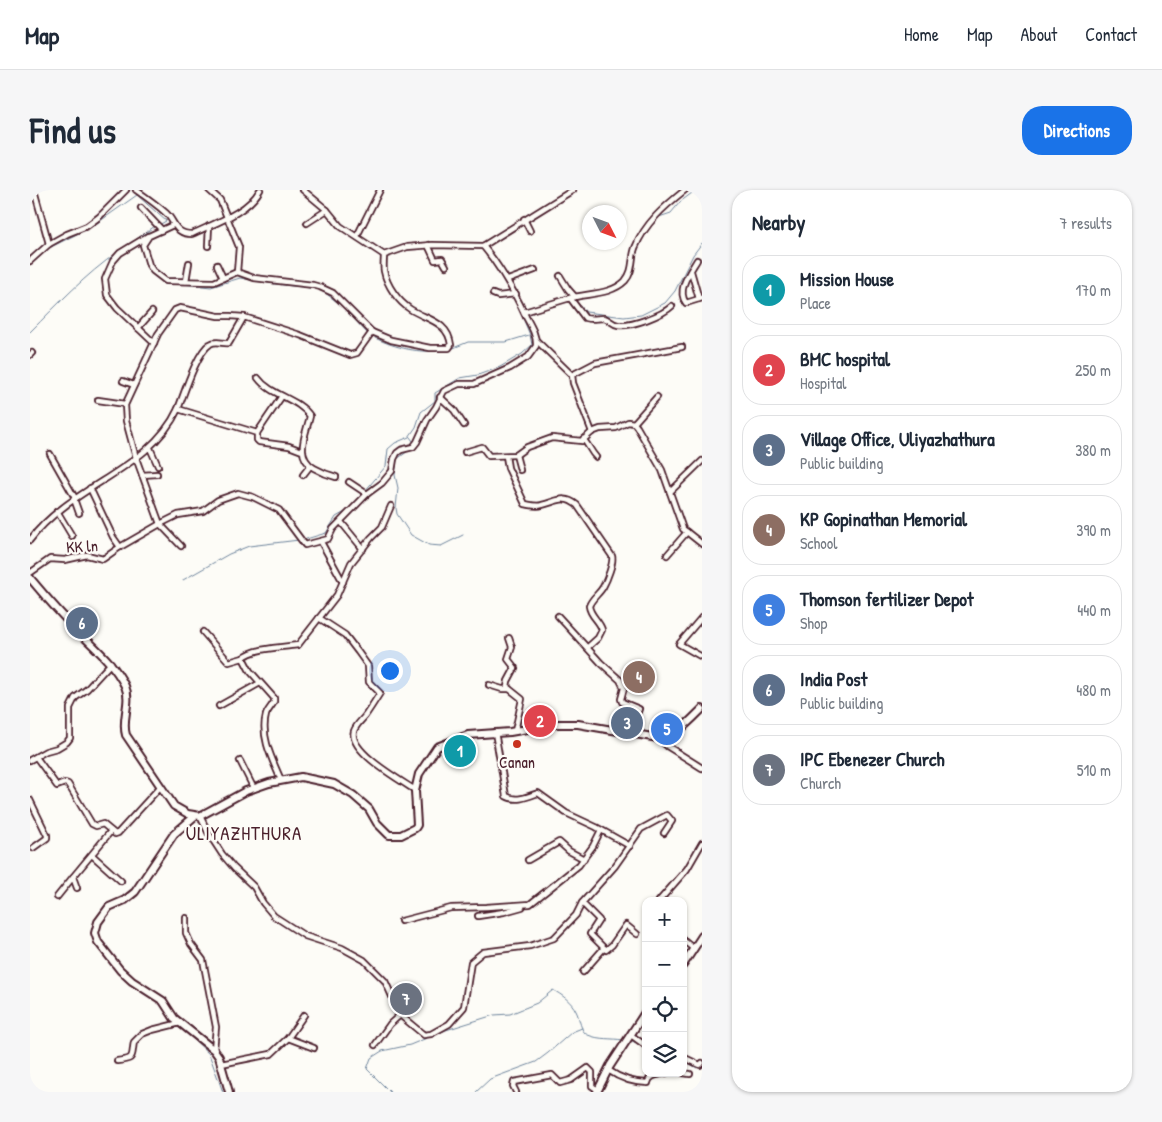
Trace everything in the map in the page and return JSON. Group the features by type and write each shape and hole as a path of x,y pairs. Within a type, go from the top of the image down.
{"main road":[{"path":"30,578 45,597 111,663 125,687 128,698 123,726 126,735 174,806 188,814 198,816"},
{"path":"229,1092 219,1057 214,1050 174,1018 164,1000 132,981 120,970 98,942 95,933 98,922 109,907 125,900 135,892 174,834 198,816 254,789 281,780 301,777 334,784 352,795 369,809 382,830 389,835 395,836 408,832 417,825 415,790 419,774 438,747 468,734 556,724 578,724 658,738 670,736 678,731 702,709"},
{"path":"687,959 702,936"},
{"path":"598,1091 608,1070 642,1017"}],"street":[{"path":"34,190 49,244"},
{"path":"30,261 49,244 66,234 87,226 99,217 126,190"},
{"path":"136,190 169,216 173,225 186,234 192,234 228,217 252,201 260,190"},
{"path":"209,190 220,200 239,247 237,272"},
{"path":"304,190 327,210 336,222 384,255"},
{"path":"357,236 380,190"},
{"path":"384,255 407,247 428,245 484,246 568,191 573,190"},
{"path":"524,312 572,297 592,295 605,291 624,281 632,267 634,251 641,236 656,215 685,190"},
{"path":"141,208 162,230"},
{"path":"307,223 327,210"},
{"path":"524,219 530,230"},
{"path":"154,343 116,308 107,295 105,279 113,261 120,253 173,225"},
{"path":"208,246 209,226"},
{"path":"149,236 143,244 149,265 153,271 166,281 214,282 237,272 250,278 320,287 333,293 372,332 391,340 430,348 448,348 451,345 450,335 440,325 410,308 393,293 384,271 384,255"},
{"path":"428,245 435,260 442,258 446,266"},
{"path":"484,246 516,294 537,341 572,375 573,383 592,432"},
{"path":"691,271 701,299 686,303 683,299 682,289 691,271 697,260"},
{"path":"186,281 189,263"},
{"path":"216,265 223,278"},
{"path":"508,280 535,270"},
{"path":"560,276 584,318 595,320 604,318 618,325 633,323 660,314 672,306"},
{"path":"493,294 498,296 516,294"},
{"path":"181,546 160,524 136,458 126,421 125,404 154,343 175,310 180,308 218,316 244,318 300,335 350,355 358,353 372,332"},
{"path":"138,328 152,312"},
{"path":"30,540 41,526 74,498 150,448 166,430 178,408 196,363 204,350 209,344 215,342 229,343 244,318"},
{"path":"343,582 321,542 328,539 334,529 367,494 382,483 392,471 394,458 397,453 412,447 417,442 444,391 459,384 474,384 510,368 533,353 537,341"},
{"path":"572,375 595,363 682,347"},
{"path":"258,378 266,387 297,405 310,416 302,451 304,460 310,466 326,475 336,477"},
{"path":"123,381 134,386"},
{"path":"282,396 257,433 257,440 259,442 289,446 302,451"},
{"path":"440,396 454,410 464,425"},
{"path":"634,423 657,397"},
{"path":"98,400 125,404"},
{"path":"178,408 257,433"},
{"path":"465,452 482,448 489,456 516,455 527,447 552,438 582,441 592,432 600,429 616,428 628,422 634,423 641,431 670,492 678,518 687,532 702,544"},
{"path":"583,439 589,445 590,452 596,457"},
{"path":"150,448 158,466"},
{"path":"50,454 74,498 79,513"},
{"path":"516,455 520,470"},
{"path":"506,456 508,468 525,504 542,505 564,498 572,500 612,556 613,565 604,584 588,606 602,630 598,638 588,647"},
{"path":"670,492 702,461"},
{"path":"303,475 310,466"},
{"path":"142,475 157,474"},
{"path":"349,482 367,494"},
{"path":"90,488 113,537 120,547"},
{"name":"KK ln","path":"30,573 50,559 65,560 86,555 103,559 120,547 178,515 203,511 218,500 238,493 252,497 279,510 305,545 321,542"},
{"path":"204,632 229,662 255,652 298,645 337,595 352,563 382,527 391,506"},
{"path":"58,511 72,536"},
{"path":"341,522 363,549"},
{"path":"667,555 687,532"},
{"path":"558,616 588,647 595,657 622,683 624,692 621,699 622,702 639,709 629,734"},
{"path":"702,616 679,644 702,657"},
{"path":"319,618 345,636 354,646 368,666 369,682 380,693 364,718 356,726 353,737 354,743 368,758 415,790"},
{"path":"509,638 512,647 508,659 514,668 507,684 509,689 522,699 515,730"},
{"path":"243,658 260,683 274,698 274,702 266,714 265,729 268,750 281,780"},
{"path":"30,760 68,742 70,738 69,716 75,698 87,689 111,663"},
{"path":"219,706 260,683"},
{"path":"489,685 509,689"},
{"path":"495,732 506,796 511,799 522,799 538,793 566,813 630,846"},
{"path":"658,738 667,746 702,768"},
{"path":"36,757 57,786 65,783 68,784 92,824 96,826 103,824 115,834 160,787"},
{"path":"240,761 254,789"},
{"path":"30,800 47,836 47,838 33,848"},
{"path":"400,1015 424,1035 449,1024 464,1007 471,962 483,952 530,946 554,938 576,916 582,902 615,866 641,830 667,815 672,821 664,833"},
{"path":"198,816 222,854 254,887 263,903 274,916 305,936 342,948 364,960 385,981 396,1005 400,1009 400,1015 390,1024 375,1045"},
{"path":"478,916 504,912 530,904 584,859 594,846 601,830"},
{"path":"57,897 111,831"},
{"path":"528,860 559,842 569,851 584,859"},
{"path":"662,897 687,869 702,843"},
{"path":"92,855 121,881"},
{"path":"73,877 78,888"},
{"path":"582,902 599,920 590,934 606,950 612,945 626,925 637,934"},
{"path":"401,921 451,908 530,904"},
{"path":"186,918 186,933 191,944 203,960 216,1027 214,1050"},
{"path":"685,942 694,949"},
{"path":"583,972 604,948"},
{"path":"221,1064 271,1054 288,1038 304,1015"},
{"path":"117,1061 129,1060 132,1057 134,1042 142,1034 180,1023"},
{"path":"631,1035 642,1043"},
{"path":"288,1038 314,1048"},
{"path":"687,1059 700,1065 702,1062"},
{"path":"516,1092 513,1086 514,1082 552,1075 560,1083 571,1080 588,1068 592,1072 592,1086 598,1091"},
{"path":"608,1070 621,1079 639,1083 648,1083 651,1077"}],"shaded area":[{"path":"642,664 653,672 632,694 626,688 629,684 626,682"}],"waterway":[{"path":"656,218 671,213 680,202 696,190"},
{"path":"30,265 49,248 93,226 137,195 166,221 159,225"},
{"path":"617,289 631,278 638,248 653,223"},
{"path":"121,250 155,226"},
{"path":"576,301 586,312 624,317 641,315 665,303 675,291 693,255 702,243"},
{"path":"140,245 149,271 162,280"},
{"path":"30,332 61,300 118,252"},
{"path":"173,283 211,287 240,278 320,289 341,305 367,333"},
{"path":"576,300 597,295"},
{"path":"529,314 560,303"},
{"path":"365,491 386,466 388,449 395,443 409,437 416,427 421,412 435,401 435,393 460,378 478,375 500,367 522,354 532,345 522,316"},
{"path":"451,349 468,342 506,342 529,335"},
{"path":"375,338 391,345 408,349 442,350"},
{"path":"410,437 413,441"},
{"path":"411,449 397,459 395,475 398,488 397,514 411,535 429,545 441,546 463,535"},
{"path":"303,540 326,533 336,517 345,512 360,497"},
{"path":"183,580 229,554 249,546 299,540"},
{"path":"390,1092 367,1069 371,1058 382,1051 410,1045 446,1030 494,1015 510,1014 537,1003 553,990 572,1004 585,1033 597,1038 623,1040"},
{"path":"163,1006 171,1019"},
{"path":"476,1092 490,1079 536,1062 572,1032 582,1028"},
{"path":"185,1031 209,1054 223,1092"},
{"path":"632,1041 642,1046"},
{"path":"687,1062 697,1068 699,1066"}],"place":[{"name":"India Post","path":"82,623"},
{"name":"KP Gopinathan Memorial","path":"639,677"},
{"name":"BMC hospital","path":"540,721"},
{"name":"Village Office, Uliyazhathura","path":"627,723"},
{"name":"Thomson fertilizer Depot","path":"667,729"},
{"name":"Canan","path":"517,744"},
{"name":"Mission House","path":"460,751"},
{"name":"IPC Ebenezer Church","path":"406,999"}],"district":[{"name":"ULIYAZHTHURA","path":"244,833"}]}
